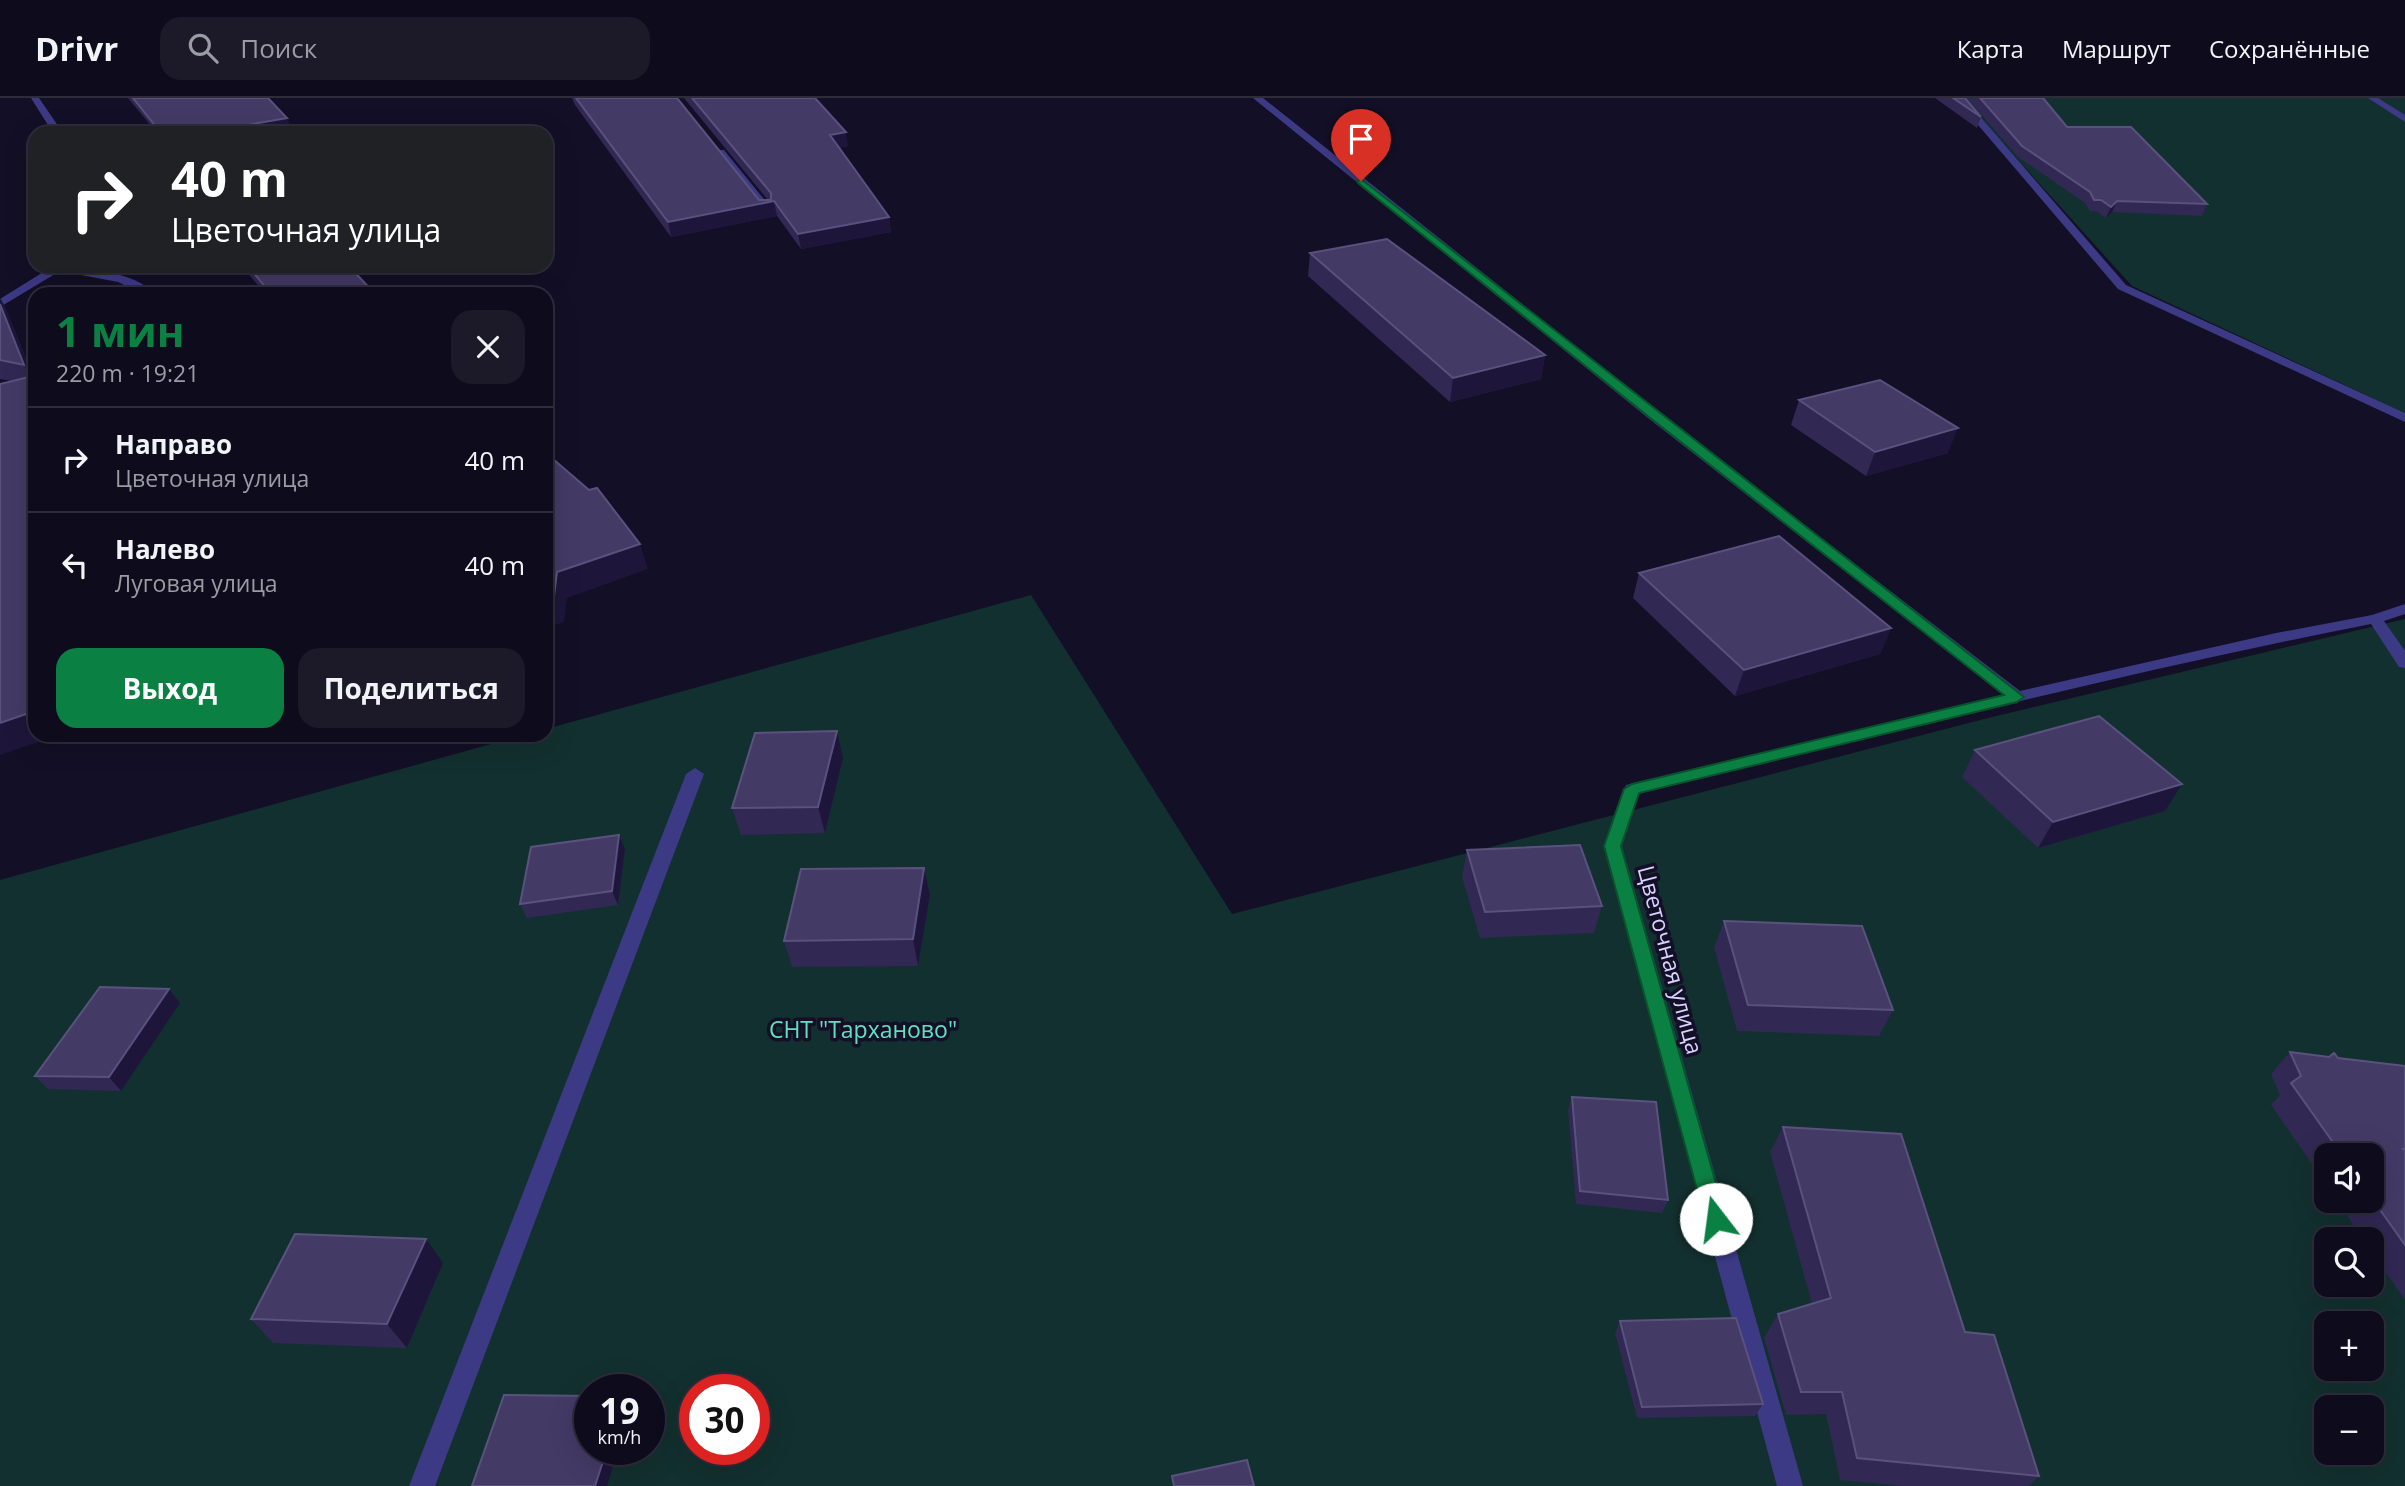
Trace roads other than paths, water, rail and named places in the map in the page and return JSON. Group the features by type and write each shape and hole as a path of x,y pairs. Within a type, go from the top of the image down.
{"street":[{"path":"35,98 53,126"},
{"path":"1257,98 1653,415 2017,697 2276,638 2375,619 2405,609"},
{"path":"1959,98 2122,287 2405,418"},
{"path":"2372,98 2405,119"},
{"path":"710,139 768,211"},
{"path":"0,304 50,273"},
{"path":"90,273 124,280 141,287"},
{"path":"2375,619 2405,663"},
{"name":"Цветочная улица","path":"1790,1486 1613,846 1632,789 2017,697"},
{"path":"422,1486 695,774"}],"park label":[{"name":"СНТ \"Тарханово\"","path":"863,1030"}]}
